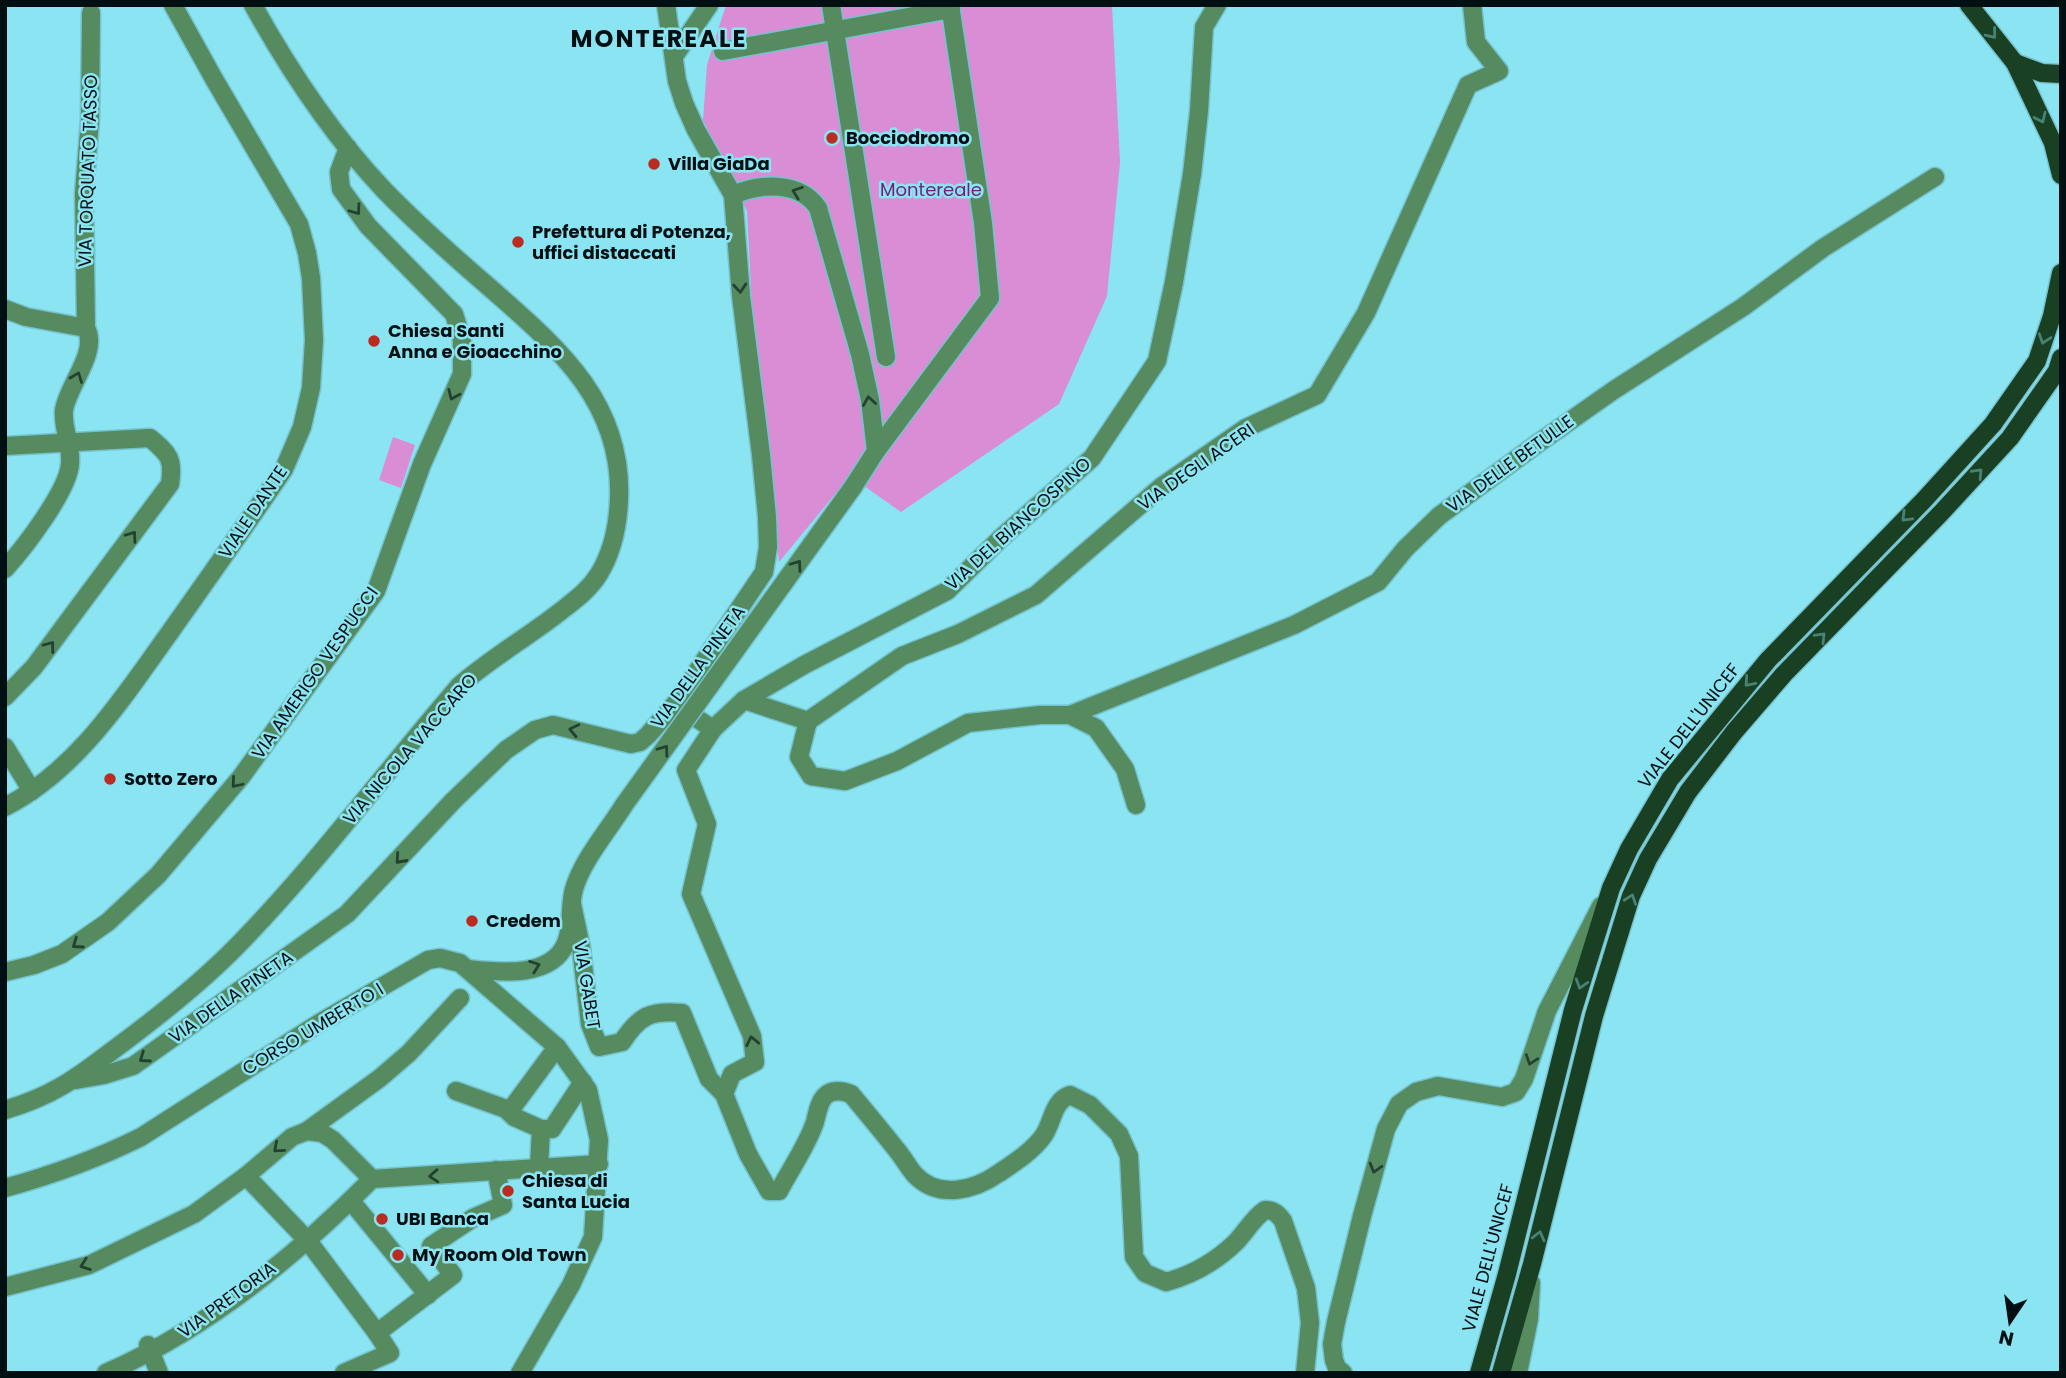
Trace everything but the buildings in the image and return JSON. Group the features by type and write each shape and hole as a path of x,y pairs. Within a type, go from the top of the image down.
{"main road":[{"path":"1969,5 2015,63 2053,144 2061,175"},
{"path":"2015,63 2042,73 2061,74"},
{"name":"VIALE DELL'UNICEF","path":"1479,1373 1507,1274 1573,1010 1611,888 1629,849 1670,779 1768,660 1924,500 2000,415 2037,361 2052,316 2061,272"},
{"path":"1502,1373 1594,1016 1632,896 1648,859 1703,772 1784,674 2010,438 2057,370 2061,358"}],"street":[{"name":"VIALE DANTE","path":"5,807 32,791 63,766 101,728 284,469 302,427 311,388 314,340 311,278 299,224 173,5"},
{"name":"VIA NICOLA VACCARO","path":"5,1110 34,1101 75,1080 186,993 238,944 313,862 459,686 584,593 597,576 612,543 619,514 620,485 616,451 608,425 579,375 534,326 411,217 348,148 295,74 253,5"},
{"path":"666,5 677,81 684,103 696,130 733,195 759,187 775,187 805,194 818,208 860,354 870,400 876,451"},
{"path":"675,55 709,5"},
{"path":"831,5 886,357"},
{"name":"VIA DEL BIANCOSPINO","path":"724,1094 732,1074 755,1062 752,1036 691,894 707,824 685,770 713,729 744,700 804,665 947,591 1001,538 1092,458 1157,361 1174,282 1192,174 1204,27 1217,5"},
{"name":"VIA DEGLI ACERI","path":"808,722 902,656 958,634 1036,595 1172,480 1246,428 1317,395 1366,313 1468,85 1499,71 1476,42 1472,5"},
{"path":"468,969 508,973 532,969 556,958 566,944 574,890 581,872 624,805 876,451 990,298 983,223 951,7 723,51"},
{"name":"VIA TORQUATO TASSO","path":"5,569 23,548 64,485 70,466 64,411 90,344 86,328 84,193 90,120 91,13"},
{"name":"VIA AMERIGO VESPUCCI","path":"5,972 62,954 108,922 158,875 241,777 376,591 422,464 462,374 462,340 454,314 368,226 341,189 339,172 348,148"},
{"name":"VIA DELLE BETULLE","path":"1070,716 1294,625 1378,582 1405,549 1439,516 1537,444 1614,390 1744,307 1823,248 1935,177"},
{"name":"VIA DELLA PINETA","path":"75,1080 133,1066 346,914 453,801 506,750 535,730 553,725 631,744 640,742 648,735 675,704 764,572 768,547 761,455 741,296 733,195"},
{"path":"5,309 26,317 86,328"},
{"path":"5,446 150,438 167,452 173,467 170,484 92,591 34,667 5,697"},
{"path":"744,700 808,722"},
{"path":"675,704 713,729"},
{"name":"VIA DELLE BETULLE","path":"808,722 799,757 811,776 845,781 897,761 968,723 1040,715 1070,716 1096,728 1125,769 1136,806"},
{"path":"5,747 32,791"},
{"path":"1337,1371 1332,1344 1336,1322 1383,1141 1399,1104 1416,1091 1438,1086 1502,1097 1516,1092 1524,1079 1547,1011 1611,888"},
{"name":"VIA GABET","path":"572,904 581,947 590,1024 599,1047 622,1042 633,1025 645,1017 663,1011 682,1013 709,1079 724,1094"},
{"name":"CORSO UMBERTO I","path":"5,1188 47,1177 141,1137 321,1022 428,960 449,959 468,969 557,1047 586,1086"},
{"path":"5,1287 89,1265 194,1214 246,1176 292,1137 307,1130 369,1086 409,1053 460,998"},
{"path":"509,1112 557,1047"},
{"path":"456,1091 509,1112 541,1129 552,1129 586,1086"},
{"path":"520,1373 571,1285 593,1237 599,1140 586,1086"},
{"path":"724,1094 748,1154 766,1186 775,1192 779,1191 811,1134 826,1094 843,1091 851,1094 901,1154 914,1174 942,1189 958,1192 986,1182 1018,1160 1044,1135 1063,1097 1070,1095 1077,1098 1090,1105 1119,1134 1129,1157 1134,1257 1144,1273 1166,1282 1182,1278 1207,1266 1235,1243 1265,1210 1272,1210 1279,1215 1306,1288 1310,1323 1305,1373"},
{"path":"539,1167 541,1129"},
{"path":"307,1130 322,1133 333,1140 372,1179 599,1164"},
{"path":"377,1333 453,1275 431,1246 473,1218 503,1205 496,1170"},
{"path":"246,1176 308,1241 390,1353 347,1371"},
{"name":"VIA PRETORIA","path":"106,1373 208,1318 308,1241 372,1179"},
{"path":"351,1201 428,1296"},
{"path":"1518,1373 1529,1319 1532,1264"},
{"path":"149,1349 159,1373"}],"green space":[{"name":"Montereale","path":"726,5 1112,5 1120,163 1107,296 1059,404 901,512 850,476 779,562 752,306 747,211 703,120 707,65"},
{"path":"393,437 415,445 401,488 379,480"}],"place":[{"name":"Bocciodromo","path":"832,138"},
{"name":"Villa GiaDa","path":"654,164"},
{"name":"Prefettura di Potenza, uffici distaccati","path":"518,242"},
{"name":"Chiesa Santi Anna e Gioacchino","path":"374,341"},
{"name":"Sotto Zero","path":"110,779"},
{"name":"Credem","path":"472,921"},
{"name":"Chiesa di Santa Lucia","path":"508,1191"},
{"name":"UBI Banca","path":"382,1219"},
{"name":"My Room Old Town","path":"398,1255"}],"district":[{"name":"MONTEREALE","path":"659,39"}]}
